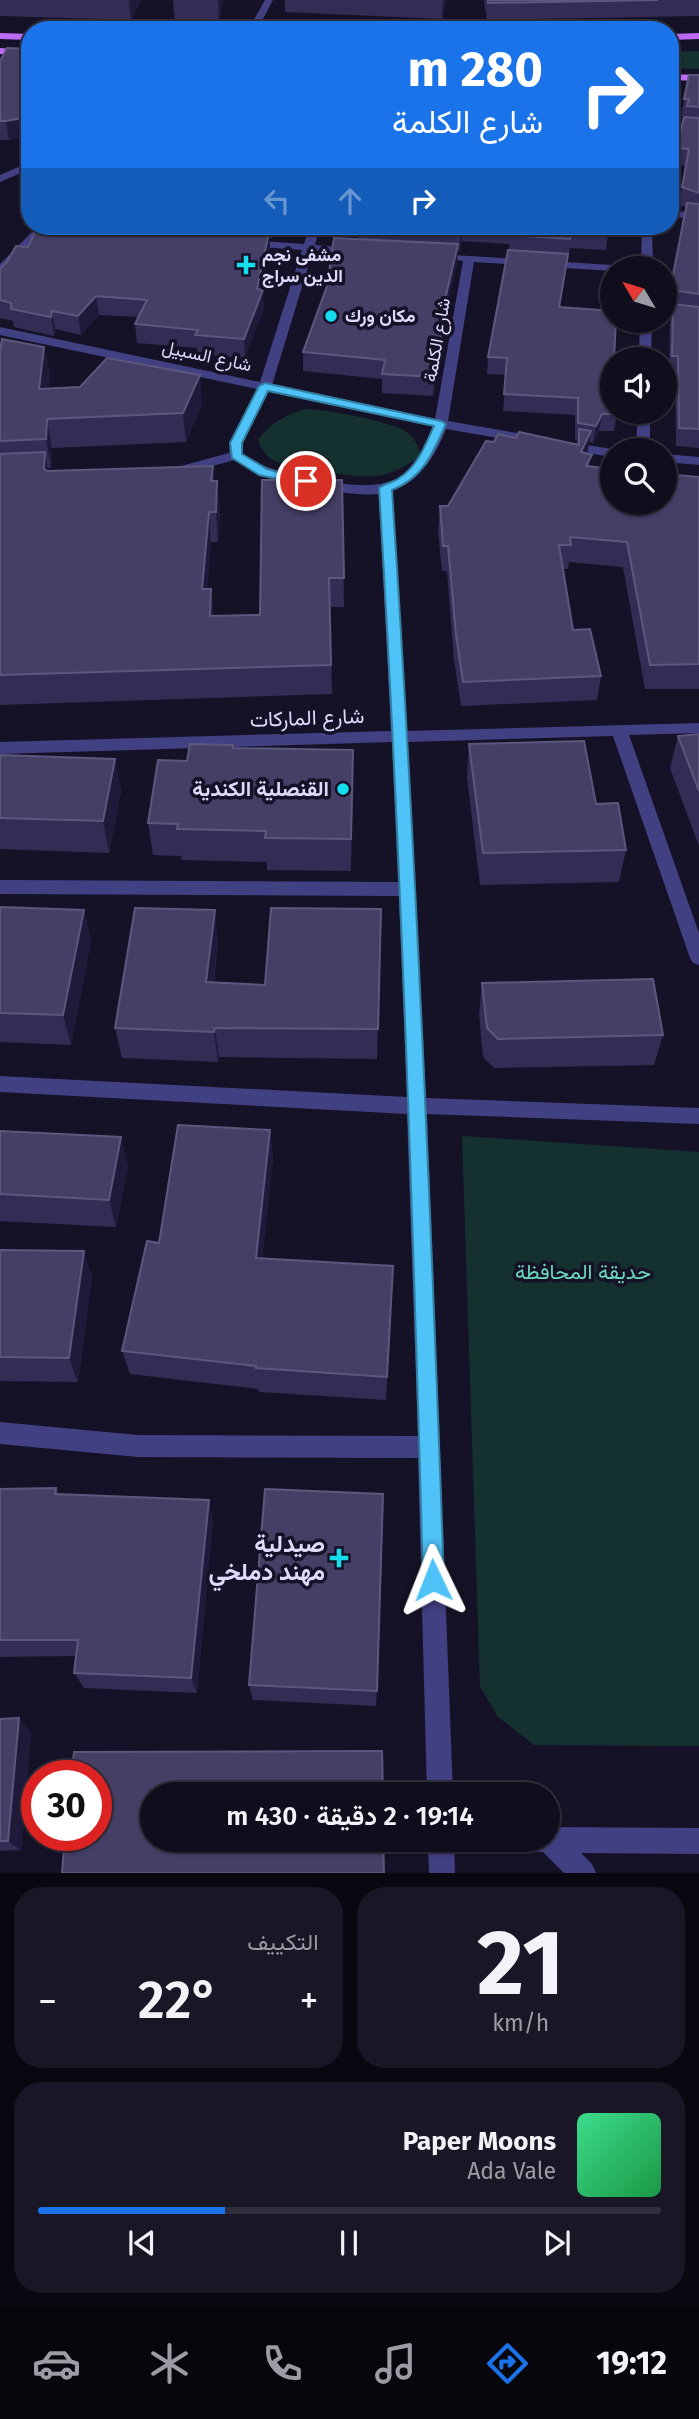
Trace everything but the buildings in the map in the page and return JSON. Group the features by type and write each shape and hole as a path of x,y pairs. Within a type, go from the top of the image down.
{"main road":[{"path":"0,36 21,37"},
{"path":"679,37 699,36"},
{"path":"0,51 21,52"},
{"path":"679,77 699,78"}],"street":[{"path":"257,21 269,0"},
{"path":"679,128 699,130"},
{"path":"0,179 21,169"},
{"path":"679,215 699,217"},
{"path":"0,270 38,235"},
{"path":"165,471 198,467 236,455 236,443 265,386 313,235"},
{"path":"647,235 647,256"},
{"path":"228,242 362,251"},
{"path":"442,256 600,267"},
{"name":"شارع الكلمة","path":"236,455 263,472 352,490 385,488 403,481 425,459 441,424 469,258"},
{"path":"677,316 699,318"},
{"name":"شارع السبيل","path":"0,331 441,424 600,451"},
{"path":"677,459 699,461"},
{"path":"385,488 401,736 419,1105 440,1782"},
{"name":"شارع الماركات","path":"0,748 699,728"},
{"path":"619,730 699,958"},
{"path":"0,887 408,889"},
{"path":"0,1084 699,1116"},
{"path":"0,1433 138,1446 429,1447"},
{"path":"560,1840 699,1841"},
{"path":"560,1851 583,1873"},
{"path":"441,1852 442,1873"}],"green space":[{"path":"699,51 699,69 679,68 679,52"},
{"path":"304,409 357,416 399,428 412,437 421,455 406,466 377,476 342,474 279,463 264,451 258,440 278,421"},
{"name":"حديقة المحافظة","path":"462,1136 699,1152 699,1746 534,1745 497,1716 480,1686"}],"place":[{"name":"مشفى نجم الدين سراج","path":"246,265"},
{"name":"مكان ورك","path":"331,316"},
{"name":"القنصلية الكندية","path":"343,789"},
{"name":"صيدلية مهند دملخي","path":"339,1558"}],"route":[{"path":"306,481 263,472 249,466 236,455 236,443 265,386 441,424 425,459 403,481 385,488 401,736 419,1105 433,1580"}]}
